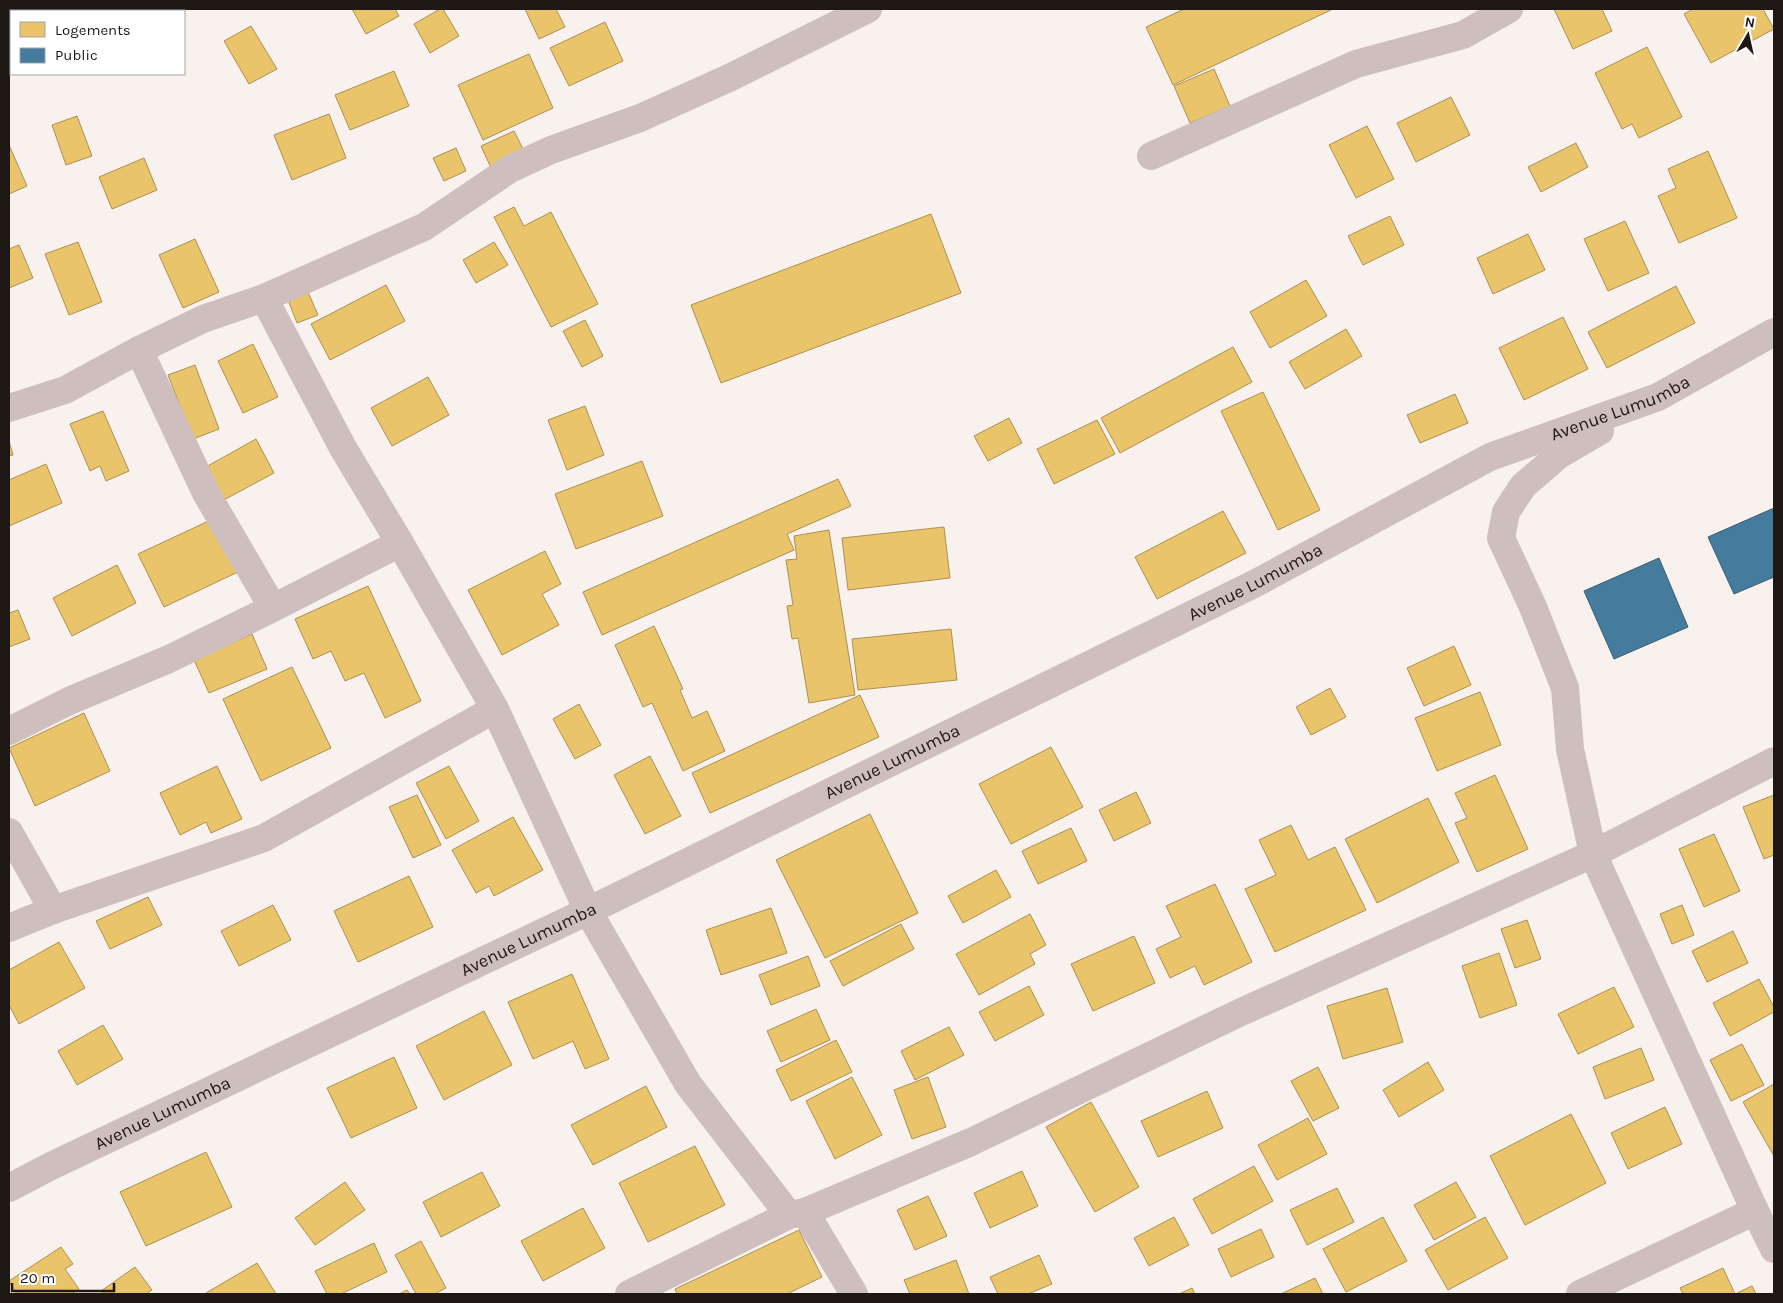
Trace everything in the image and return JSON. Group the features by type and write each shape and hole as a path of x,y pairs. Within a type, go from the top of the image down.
{"street":[{"path":"9,408 65,390 202,319 264,298 424,227 510,169 551,150 640,118 729,78 868,9"},
{"path":"1151,156 1356,64 1463,35 1509,9"},
{"path":"264,298 343,448 495,709 588,911 688,1084 797,1214 854,1294"},
{"name":"Avenue Lumumba","path":"9,1188 588,911 1256,583 1490,457 1658,397 1774,332"},
{"path":"139,350 206,492 274,608"},
{"path":"1658,397 1559,455 1523,486 1506,512 1501,538 1533,607 1565,688 1570,749 1593,854 1774,1249"},
{"path":"9,731 69,701 169,660 400,543"},
{"path":"9,928 53,910 264,838 495,709"},
{"path":"629,1294 797,1214 971,1142 1239,1013 1593,854 1774,761"},
{"path":"9,832 53,910"},
{"path":"1580,1294 1755,1211"}],"building: Logements":[{"path":"352,9 395,9 399,16 366,34"},
{"path":"443,9 459,36 430,53 414,24"},
{"path":"525,9 556,9 565,27 539,39"},
{"path":"1184,9 1333,9 1173,85 1146,27"},
{"path":"1554,9 1602,9 1612,31 1573,49"},
{"path":"1693,9 1763,9 1774,29 1711,63 1684,14"},
{"path":"605,22 623,61 569,86 550,48"},
{"path":"251,26 277,69 249,84 224,41"},
{"path":"1647,47 1682,117 1639,138 1632,124 1622,129 1595,73"},
{"path":"529,54 553,108 483,140 458,85"},
{"path":"1214,69 1230,106 1190,123 1174,86"},
{"path":"394,71 409,106 350,130 335,95"},
{"path":"1451,97 1470,135 1416,162 1397,123"},
{"path":"329,114 346,158 292,180 274,135"},
{"path":"77,116 92,156 66,165 52,125"},
{"path":"1367,126 1394,179 1356,198 1329,145"},
{"path":"514,131 525,153 491,168 481,146"},
{"path":"1576,143 1588,167 1541,192 1528,167"},
{"path":"9,145 27,186 9,194"},
{"path":"456,148 466,171 444,181 433,158"},
{"path":"1708,151 1737,218 1679,243 1658,196 1676,188 1668,169"},
{"path":"144,158 157,190 112,209 99,177"},
{"path":"514,207 524,226 551,212 598,304 551,327 494,217"},
{"path":"931,214 961,293 721,383 691,305"},
{"path":"1390,216 1404,245 1363,265 1348,236"},
{"path":"1625,221 1649,273 1608,291 1584,239"},
{"path":"1528,234 1545,270 1493,294 1477,258"},
{"path":"195,239 219,292 183,308 159,255"},
{"path":"78,242 102,302 69,315 45,254"},
{"path":"494,242 508,265 476,283 463,260"},
{"path":"19,245 33,278 9,288 9,249"},
{"path":"1306,280 1327,316 1270,348 1250,312"},
{"path":"386,285 405,321 330,360 311,324"},
{"path":"1676,286 1695,323 1607,368 1588,332"},
{"path":"308,292 318,315 297,323 288,300"},
{"path":"1563,317 1588,369 1524,400 1499,348"},
{"path":"585,320 603,356 582,367 563,331"},
{"path":"1346,329 1362,356 1305,389 1289,362"},
{"path":"253,344 278,397 243,413 218,361"},
{"path":"1233,347 1252,382 1120,453 1101,418"},
{"path":"195,365 219,429 193,439 168,375"},
{"path":"428,377 449,415 392,446 371,408"},
{"path":"1263,392 1320,510 1278,530 1221,411"},
{"path":"1455,394 1468,423 1420,443 1407,415"},
{"path":"585,406 604,455 567,470 548,420"},
{"path":"103,411 129,471 106,481 100,466 90,471 70,424"},
{"path":"1009,418 1022,443 988,461 974,436"},
{"path":"1097,420 1115,454 1054,484 1037,449"},
{"path":"256,439 274,473 222,501 204,468"},
{"path":"9,441 13,455 9,456"},
{"path":"642,461 663,516 576,549 555,494"},
{"path":"46,464 62,503 9,526 9,480"},
{"path":"838,479 851,506 787,534 794,550 602,635 583,592"},
{"path":"1223,511 1246,553 1157,599 1135,557"},
{"path":"215,518 240,571 164,607 138,554"},
{"path":"944,527 950,578 848,590 842,538"},
{"path":"829,530 855,695 809,703 798,638 792,639 787,606 793,605 786,560 797,559 794,536"},
{"path":"545,551 561,584 542,594 559,625 502,655 468,590"},
{"path":"117,565 136,603 72,636 53,598"},
{"path":"368,586 421,701 385,718 364,673 345,681 331,651 313,659 295,619"},
{"path":"18,610 30,639 9,647 9,613"},
{"path":"654,626 683,689 680,690 692,718 707,711 725,751 683,771 652,703 643,707 615,645"},
{"path":"951,629 957,680 858,690 852,639"},
{"path":"252,634 267,669 209,693 194,660"},
{"path":"1454,646 1471,685 1424,706 1407,668"},
{"path":"292,667 331,748 261,781 223,699"},
{"path":"1330,688 1346,717 1311,735 1296,707"},
{"path":"1480,692 1501,745 1437,771 1415,718"},
{"path":"860,695 879,737 710,813 692,773"},
{"path":"579,704 601,745 575,759 553,719"},
{"path":"84,713 110,771 35,806 9,748"},
{"path":"1051,747 1083,807 1011,844 979,784"},
{"path":"650,756 681,816 645,834 614,775"},
{"path":"217,766 242,819 211,833 206,822 180,835 160,793"},
{"path":"449,766 479,821 446,839 416,783"},
{"path":"1495,775 1528,849 1477,872 1455,823 1467,818 1455,793"},
{"path":"1136,792 1151,823 1114,841 1099,810"},
{"path":"417,795 441,845 413,858 389,807"},
{"path":"1774,795 1774,855 1764,859 1743,807"},
{"path":"1428,798 1459,862 1377,903 1345,839"},
{"path":"870,814 918,913 825,958 776,860"},
{"path":"513,817 543,870 494,896 489,886 476,893 452,850"},
{"path":"1291,825 1308,860 1335,847 1366,910 1275,952 1245,889 1276,875 1259,840"},
{"path":"1071,828 1087,861 1038,884 1022,851"},
{"path":"1714,834 1740,891 1704,907 1679,849"},
{"path":"996,870 1011,897 963,923 948,896"},
{"path":"409,876 433,927 358,962 334,911"},
{"path":"1215,884 1252,962 1204,985 1195,966 1170,978 1156,949 1181,937 1166,906"},
{"path":"148,897 162,925 110,949 96,921"},
{"path":"273,905 291,940 239,966 221,931"},
{"path":"1682,905 1694,935 1672,944 1660,914"},
{"path":"771,908 787,953 721,975 706,930"},
{"path":"1030,914 1046,945 1030,954 1035,964 979,995 956,954"},
{"path":"1527,920 1541,959 1515,968 1501,929"},
{"path":"901,924 914,949 843,986 830,961"},
{"path":"1733,931 1748,963 1707,982 1692,951"},
{"path":"1134,936 1155,983 1093,1011 1071,964"},
{"path":"59,942 85,988 19,1024 9,1005 9,970"},
{"path":"1499,953 1517,1005 1480,1018 1462,966"},
{"path":"808,956 820,986 771,1005 759,975"},
{"path":"572,974 609,1059 585,1069 573,1041 533,1059 508,1002"},
{"path":"1759,979 1774,1007 1774,1012 1730,1036 1713,1003"},
{"path":"1029,986 1044,1015 995,1041 979,1012"},
{"path":"1614,987 1634,1027 1578,1054 1558,1014"},
{"path":"1387,988 1403,1042 1343,1059 1327,1006"},
{"path":"816,1009 830,1040 781,1062 767,1031"},
{"path":"484,1011 512,1065 444,1100 416,1046"},
{"path":"103,1025 123,1059 77,1085 58,1051"},
{"path":"949,1027 964,1055 915,1080 901,1051"},
{"path":"836,1040 852,1072 791,1101 776,1070"},
{"path":"1742,1044 1764,1085 1731,1101 1710,1060"},
{"path":"1641,1048 1654,1080 1605,1099 1593,1067"},
{"path":"394,1057 417,1108 351,1138 327,1088"},
{"path":"1428,1062 1444,1090 1399,1117 1383,1090"},
{"path":"1318,1067 1339,1108 1313,1121 1291,1081"},
{"path":"852,1077 882,1135 835,1159 806,1101"},
{"path":"928,1077 946,1127 912,1139 894,1090"},
{"path":"1774,1084 1774,1156 1743,1102"},
{"path":"646,1086 667,1127 593,1165 571,1125"},
{"path":"1207,1091 1223,1128 1158,1157 1141,1121"},
{"path":"1091,1102 1139,1187 1095,1212 1046,1127"},
{"path":"1665,1107 1682,1144 1628,1169 1611,1133"},
{"path":"1571,1114 1606,1183 1525,1225 1490,1156"},
{"path":"1308,1118 1327,1154 1277,1180 1258,1145"},
{"path":"695,1146 725,1205 648,1242 619,1183"},
{"path":"206,1152 232,1207 146,1246 120,1192"},
{"path":"1254,1166 1273,1201 1212,1234 1193,1199"},
{"path":"1022,1171 1038,1206 990,1228 974,1193"},
{"path":"482,1172 500,1206 441,1237 423,1202"},
{"path":"345,1182 365,1210 315,1245 295,1218"},
{"path":"1456,1182 1476,1217 1434,1240 1414,1205"},
{"path":"1337,1188 1354,1222 1307,1245 1290,1210"},
{"path":"928,1196 947,1236 915,1250 897,1210"},
{"path":"583,1208 605,1248 543,1281 521,1241"},
{"path":"1174,1217 1189,1245 1149,1266 1134,1238"},
{"path":"1383,1217 1407,1261 1346,1292 1323,1249"},
{"path":"1485,1217 1508,1258 1448,1290 1425,1250"},
{"path":"1261,1229 1274,1257 1231,1277 1218,1249"},
{"path":"799,1230 822,1277 787,1294 677,1294 675,1289"},
{"path":"421,1241 446,1288 434,1294 416,1294 395,1255"},
{"path":"374,1243 387,1272 341,1294 327,1294 315,1271"},
{"path":"61,1247 73,1264 65,1269 79,1289 72,1294 17,1294 9,1281"},
{"path":"1039,1255 1052,1284 1028,1294 998,1294 990,1277"},
{"path":"956,1260 969,1294 910,1294 904,1280"},
{"path":"257,1263 276,1294 206,1293"},
{"path":"135,1267 152,1290 146,1294 103,1294 101,1291"},
{"path":"1723,1268 1735,1294 1683,1294 1680,1288"},
{"path":"1315,1278 1323,1294 1281,1294"},
{"path":"1752,1286 1756,1294 1735,1294"},
{"path":"1192,1288 1195,1294 1179,1294"},
{"path":"407,1290 410,1294 399,1294"}],"building: Public":[{"path":"1774,508 1774,577 1734,594 1708,537"},
{"path":"1659,558 1688,627 1614,659 1584,591"}]}
